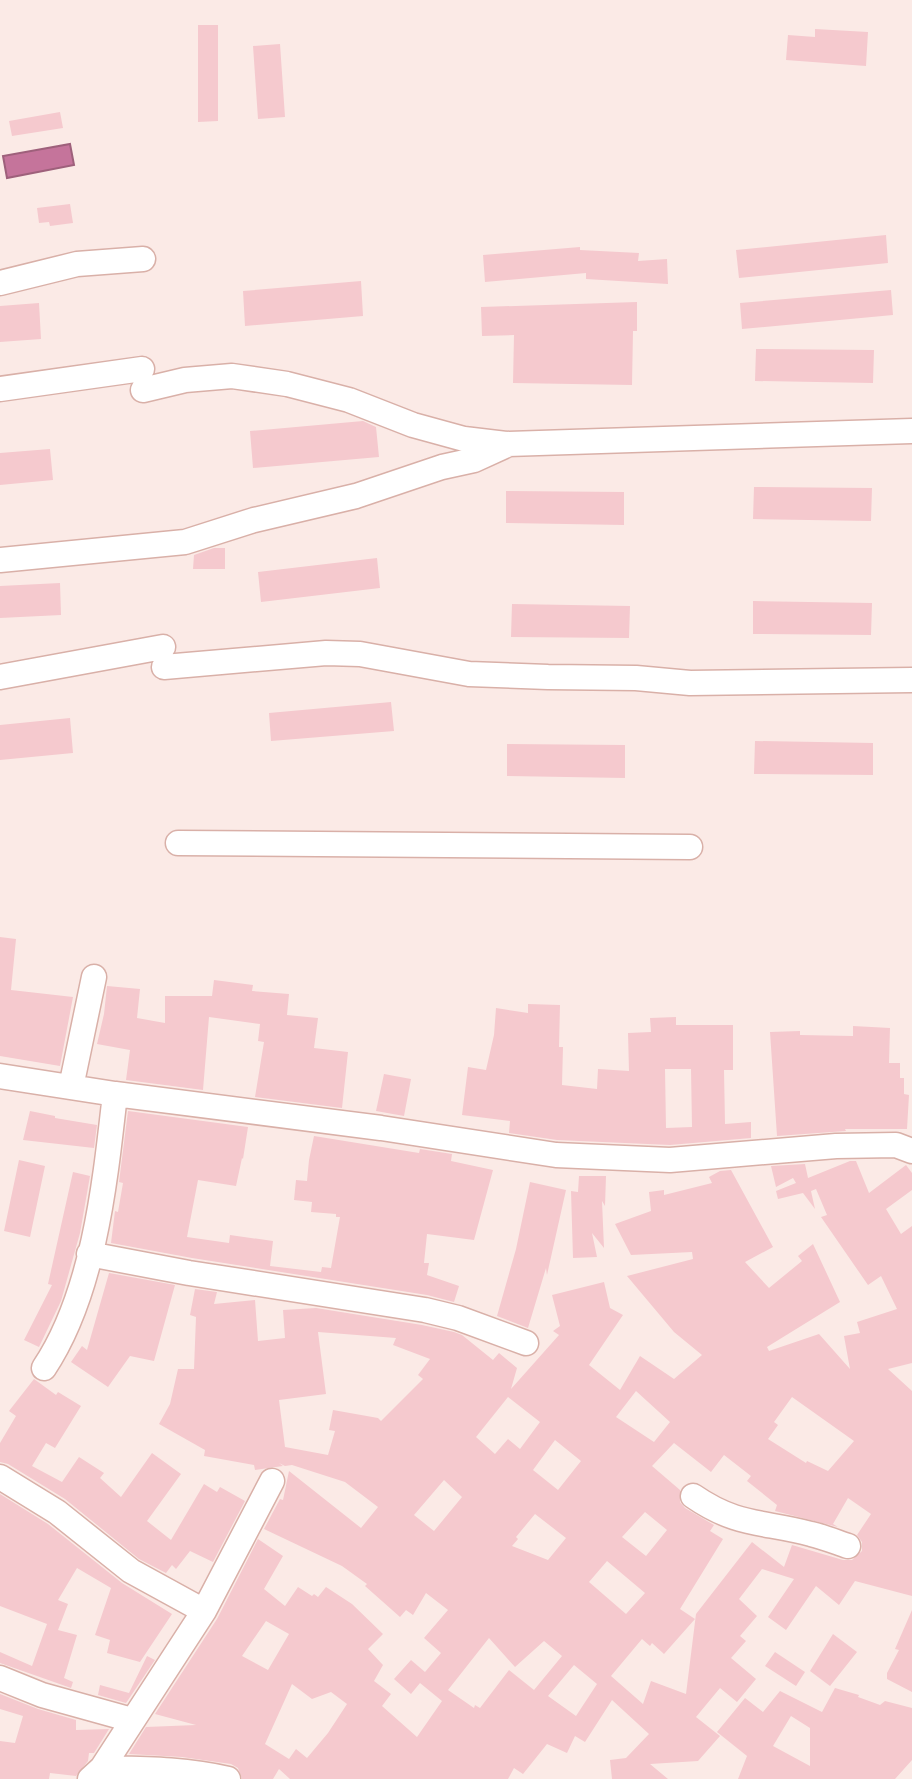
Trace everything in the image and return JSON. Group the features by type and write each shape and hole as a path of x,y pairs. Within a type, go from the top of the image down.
{"street":[{"path":"0,283 77,264 143,259"},
{"path":"0,389 233,376 287,384 349,400 412,425 464,439 510,444 912,431"},
{"path":"0,560 185,542 254,520 356,496 442,467 474,460 510,444"},
{"path":"0,677 164,657 326,653 360,654 469,674 636,678 690,683 912,680"},
{"path":"178,843 690,848"},
{"path":"71,1087 94,977"},
{"path":"0,1076 115,1094 381,1128 556,1155 670,1160 836,1146 896,1145 912,1151"},
{"path":"44,1368 58,1348 77,1305 107,1163 115,1094"},
{"path":"89,1254 189,1273 425,1310 458,1318 526,1343"},
{"path":"0,1477 57,1512 131,1571 204,1611"},
{"path":"98,1775 204,1611 272,1481"},
{"path":"693,1496 710,1508 739,1520 810,1533 848,1546"},
{"path":"0,1678 42,1695 132,1720"},
{"path":"98,1775 174,1770 228,1779"}],"shaded area":[{"path":"70,144 74,165 7,178 3,156"}],"building":[{"path":"198,25 218,25 218,121 198,122"},
{"path":"815,29 868,32 866,66 786,60 788,35 815,37"},
{"path":"280,44 285,117 258,119 253,46"},
{"path":"60,112 63,128 12,136 9,121"},
{"path":"70,204 73,223 50,226 49,222 39,223 37,208"},
{"path":"886,235 888,263 739,278 736,250"},
{"path":"580,247 580,250 639,253 638,261 667,259 668,284 586,279 586,273 485,282 483,255"},
{"path":"361,281 363,316 245,326 243,291"},
{"path":"891,290 893,315 742,329 740,303"},
{"path":"637,302 637,331 633,331 632,385 513,383 514,335 482,336 481,307"},
{"path":"39,303 41,339 0,342 0,306"},
{"path":"756,349 874,350 873,383 755,381"},
{"path":"363,421 376,427 379,457 253,468 250,431"},
{"path":"50,449 53,480 0,485 0,453"},
{"path":"754,487 872,488 871,521 753,519"},
{"path":"506,491 624,492 624,525 506,523"},
{"path":"214,548 225,548 225,569 193,569 194,555"},
{"path":"377,558 380,588 261,602 258,572"},
{"path":"60,583 61,615 0,618 0,586"},
{"path":"753,601 872,603 871,635 753,634"},
{"path":"512,604 630,606 629,638 511,637"},
{"path":"391,702 394,731 271,741 269,713"},
{"path":"70,718 73,753 0,760 0,725"},
{"path":"755,741 873,743 873,775 754,774"},
{"path":"507,744 625,745 625,778 507,776"},
{"path":"0,937 16,939 11,990 73,997 60,1066 0,1056"},
{"path":"214,980 253,985 252,991 289,994 287,1015 318,1018 314,1048 348,1052 342,1108 255,1097 264,1042 258,1041 260,1024 209,1017 203,1090 126,1080 130,1050 97,1044 107,986 140,989 137,1018 165,1023 165,996 212,996"},
{"path":"528,1004 560,1005 562,1085 597,1089 598,1069 629,1071 628,1033 651,1032 650,1018 676,1017 676,1025 733,1025 733,1070 724,1070 725,1124 751,1122 751,1138 670,1145 557,1140 509,1133 510,1121 462,1115 468,1067 486,1070 494,1035 496,1008 528,1013","holes":["665,1069 691,1069 692,1127 666,1128"]},
{"path":"853,1026 890,1028 889,1063 900,1063 904,1094 909,1095 907,1129 845,1129 846,1131 777,1136 770,1032 800,1031 800,1035 853,1036"},
{"path":"384,1074 411,1079 404,1116 376,1111"},
{"path":"30,1111 97,1125 94,1148 23,1140"},
{"path":"128,1111 248,1127 236,1186 198,1180 187,1237 229,1243 230,1235 273,1241 270,1266 321,1272 322,1267 331,1268 340,1217 336,1217 336,1214 311,1212 312,1202 294,1200 296,1180 307,1181 314,1136 419,1153 420,1149 452,1154 451,1161 493,1170 474,1240 427,1234 424,1263 429,1263 427,1275 459,1286 454,1302 427,1295 111,1243 115,1211 118,1212 123,1183 119,1182"},
{"path":"19,1160 45,1166 30,1237 4,1231"},
{"path":"856,1161 869,1193 906,1165 912,1173 912,1190 886,1209 901,1234 912,1226 912,1363 888,1369 912,1391 912,1596 855,1581 839,1605 816,1586 786,1630 768,1617 794,1579 762,1569 739,1599 757,1616 740,1636 746,1641 731,1658 756,1679 737,1702 720,1688 696,1717 720,1736 698,1761 650,1764 668,1779 612,1779 610,1760 626,1758 649,1734 612,1700 585,1742 575,1736 567,1753 547,1744 523,1774 514,1768 508,1779 290,1779 279,1769 273,1779 242,1779 238,1768 231,1764 182,1757 129,1754 146,1727 196,1725 155,1714 217,1619 258,1539 283,1556 264,1589 285,1606 298,1587 318,1597 326,1587 352,1604 383,1634 368,1649 383,1665 374,1681 391,1694 382,1706 417,1737 442,1701 420,1683 411,1694 394,1679 411,1660 425,1672 441,1653 424,1638 448,1610 426,1593 413,1615 406,1610 400,1617 365,1586 367,1584 342,1566 264,1529 280,1499 283,1500 289,1471 361,1528 378,1507 345,1482 292,1465 279,1463 283,1466 255,1470 254,1465 204,1456 205,1450 159,1424 170,1404 178,1369 194,1369 196,1317 190,1315 195,1289 217,1292 214,1304 255,1300 258,1341 285,1338 283,1310 316,1308 454,1332 462,1335 493,1360 499,1353 517,1368 511,1389 559,1335 553,1331 560,1326 552,1295 604,1282 610,1308 623,1315 589,1365 620,1390 640,1356 674,1379 702,1355 674,1332 627,1276 693,1259 692,1252 631,1255 615,1224 651,1211 649,1192 664,1190 664,1195 712,1183 709,1177 720,1171 731,1170 773,1247 745,1262 769,1288 802,1261 798,1256 813,1244 840,1302 767,1347 769,1351 819,1334 850,1369 844,1336 860,1333 857,1322 897,1309 881,1276 868,1285 821,1217 827,1215 816,1189 811,1191 815,1209 803,1193 778,1199 776,1191 796,1183 793,1178 776,1187 771,1166 805,1164 808,1178","holes":["318,1332 396,1338 393,1345 430,1359 418,1375 423,1379 381,1421 378,1418 333,1410 329,1430 335,1431 328,1455 285,1447 279,1400 326,1394","636,1391 670,1422 654,1442 616,1417","508,1397 540,1422 520,1449 508,1439 495,1454 476,1437","792,1397 854,1441 828,1471 807,1461 806,1463 768,1439 778,1425 774,1422","555,1440 581,1461 558,1490 533,1470","674,1443 711,1472 724,1455 751,1476 747,1481 777,1505 775,1511 838,1527 833,1524 848,1498 871,1514 857,1535 862,1542 862,1551 852,1560 843,1560 792,1545 784,1567 752,1542 696,1614 686,1694 651,1681 643,1704 611,1676 642,1639 650,1646 652,1643 664,1654 695,1619 680,1609 723,1539 710,1531 714,1525 685,1508 680,1502 680,1490 652,1466","444,1480 462,1497 434,1531 414,1515","645,1512 667,1530 646,1556 622,1537","535,1514 566,1538 548,1560 512,1546","607,1561 645,1593 626,1614 589,1582","266,1621 289,1634 268,1670 242,1656","489,1638 515,1667 544,1641 562,1656 534,1690 509,1670 480,1708 475,1705 474,1708 448,1690","574,1665 597,1684 576,1716 548,1696","292,1684 312,1699 331,1692 347,1704 307,1758 296,1749 289,1759 265,1744"]},
{"path":"73,1172 90,1176 80,1233 61,1301 39,1347 24,1340 52,1285 48,1284"},
{"path":"579,1176 606,1176 605,1206 602,1201 604,1248 592,1233 597,1257 573,1258 571,1191 578,1192"},
{"path":"530,1182 566,1190 547,1275 546,1268 528,1328 497,1316 516,1249"},
{"path":"109,1273 175,1285 154,1361 130,1356 108,1387 71,1362 82,1346 87,1350"},
{"path":"34,1379 56,1395 58,1392 81,1406 55,1448 46,1443 32,1466 62,1482 79,1457 104,1473 100,1478 121,1497 152,1453 181,1474 147,1521 171,1540 204,1484 217,1492 220,1487 245,1501 213,1562 190,1551 176,1569 172,1565 166,1573 139,1559 65,1499 8,1464 0,1462 0,1443 16,1416 9,1411"},
{"path":"0,1494 48,1524 122,1583 172,1614 140,1662 107,1653 110,1640 95,1635 111,1588 77,1568 58,1600 68,1604 58,1630 77,1635 64,1678 73,1682 71,1688 0,1663 0,1652 32,1666 47,1624 0,1606"},
{"path":"912,1610 912,1692 887,1679 887,1673 899,1650 895,1649"},
{"path":"833,1634 857,1652 830,1686 810,1671"},
{"path":"775,1652 805,1672 796,1686 765,1666"},
{"path":"147,1656 155,1660 126,1703 98,1695 100,1685 129,1693"},
{"path":"835,1688 880,1705 885,1701 912,1708 912,1760 895,1779 738,1779 747,1756 717,1732 745,1698 763,1712 780,1691 822,1712","holes":["791,1716 810,1728 810,1766 773,1746"]},
{"path":"0,1694 76,1720 76,1730 109,1729 94,1753 89,1753 88,1761 76,1776 50,1773 49,1779 0,1779 0,1741 15,1743 23,1716 0,1709"}]}
